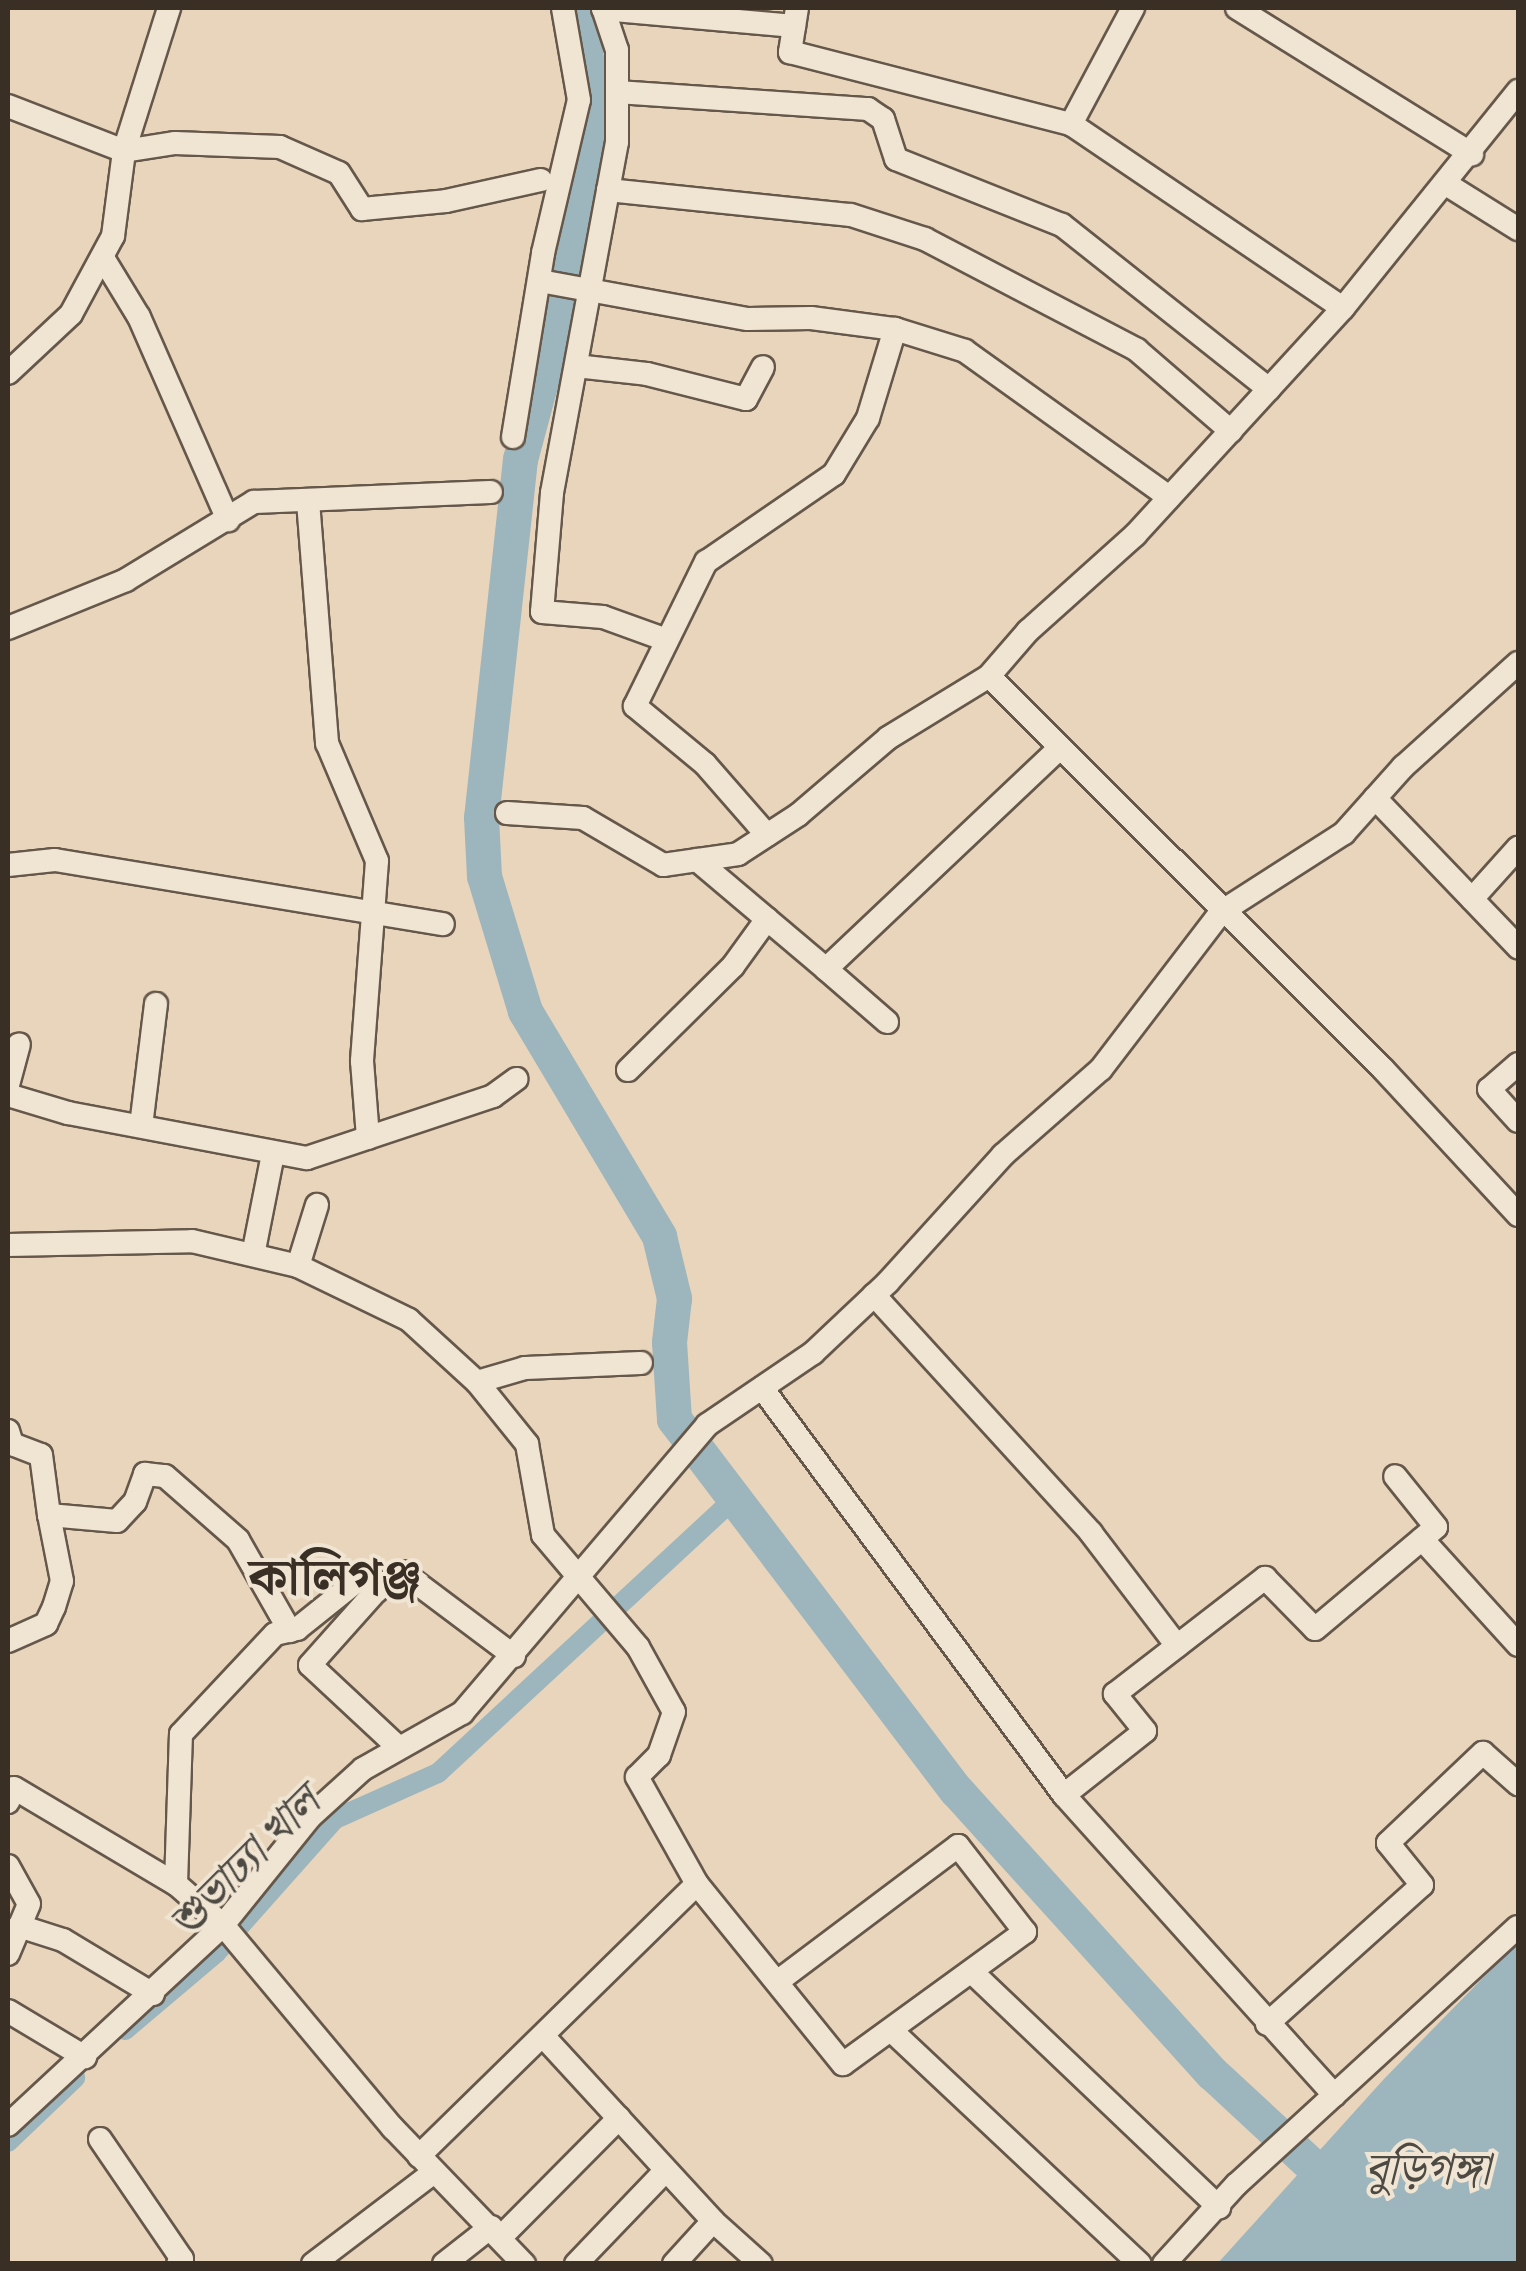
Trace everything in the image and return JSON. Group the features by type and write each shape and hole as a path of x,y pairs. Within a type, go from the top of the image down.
{"street":[{"path":"8,373 70,314 113,236 124,151 168,8"},
{"path":"513,438 579,100 564,8"},
{"path":"667,640 603,618 542,612 552,492 608,190 617,92 616,50 603,8 796,17 790,52 1071,124 1343,308"},
{"path":"1071,124 1133,8"},
{"path":"1237,8 1472,154"},
{"path":"506,813 583,818 663,865 738,854 767,835 888,738 989,676 1169,498 1343,308 1472,154 1518,91"},
{"path":"617,92 868,109 882,119 896,159 1062,225 1269,390"},
{"path":"8,106 124,151 175,144 280,147 339,174 362,208 446,201 541,180"},
{"path":"1443,188 1518,228"},
{"path":"608,190 851,214 925,239 1137,350 1231,430"},
{"path":"103,258 139,317 228,520"},
{"path":"544,282 748,319 810,318 895,329 966,350 1169,498"},
{"path":"767,835 705,764 635,706 706,562 834,474 868,418 895,329"},
{"path":"576,366 647,374 746,399 763,367"},
{"path":"8,628 126,580 254,502 491,492"},
{"path":"308,501 327,744 377,861 362,1061 368,1138"},
{"path":"8,2125 154,1994 223,1926 310,1817 398,1747 462,1713 514,1656 640,1498 707,1425 813,1352 874,1295 1004,1155 1100,1069 1222,912 1344,833 1375,798 1518,663"},
{"path":"989,676 1383,1069 1518,1215"},
{"path":"826,969 1060,748"},
{"path":"1375,798 1518,947"},
{"path":"1472,899 1518,848"},
{"path":"8,865 55,860 373,918 442,924"},
{"path":"696,860 887,1022"},
{"path":"628,1070 733,966 766,919"},
{"path":"141,1126 156,1004"},
{"path":"8,1085 19,1044"},
{"path":"1518,1064 1489,1089 1518,1121"},
{"path":"8,1095 307,1158 493,1096 516,1080"},
{"path":"253,1255 274,1154"},
{"path":"298,1266 316,1205"},
{"path":"8,1245 192,1241 298,1266 409,1320 477,1382 527,1444 543,1535 638,1647 674,1712 659,1755 637,1777 696,1884 843,2064 894,2033 1024,1932 958,1846 777,1982"},
{"path":"874,1295 1091,1533 1177,1646"},
{"path":"477,1382 525,1368 641,1363"},
{"path":"762,1388 1064,1795 1334,2095"},
{"path":"8,1431 12,1444 41,1456 62,1581 46,1624 8,1642"},
{"path":"49,1515 117,1521 135,1502 145,1474 165,1476 238,1540 290,1630"},
{"path":"1064,1795 1145,1731 1115,1694 1265,1578 1315,1629 1436,1526 1395,1476"},
{"path":"1422,1539 1518,1645"},
{"path":"398,1747 310,1665 376,1591 402,1572 514,1656"},
{"path":"176,1884 181,1734 275,1634 290,1630 362,1577 376,1591"},
{"path":"1267,2024 1422,1885 1388,1843 1483,1753 1518,1784"},
{"path":"10,1792 176,1884 223,1926 264,1981 427,2164 524,2264"},
{"path":"8,1866 19,1892 20,1926 8,1954"},
{"path":"324,2260 427,2164 544,2037 696,1884"},
{"path":"20,1926 63,1940 154,1994"},
{"path":"1164,2264 1334,2095 1518,1927"},
{"path":"973,1973 1220,2207"},
{"path":"8,2011 85,2057"},
{"path":"894,2033 1140,2264"},
{"path":"544,2037 746,2259"},
{"path":"444,2264 496,2232 619,2118"},
{"path":"100,2138 182,2260 178,2264"},
{"path":"576,2264 666,2170"},
{"path":"674,2264 713,2221"}],"water":[{"name":"বুড়িগঙ্গা","path":"1518,1942 1518,2263 1218,2263 1384,2079"}],"waterway":[{"path":"577,8 591,86 589,161 563,299 520,459 481,817 484,876 525,1011 659,1236 674,1298 669,1342 674,1419 956,1790 1212,2073 1346,2197"},
{"name":"শুভাঢ্যা খাল","path":"125,2030 216,1953 335,1819 438,1773 731,1502"},
{"name":"শুভাঢ্যা খাল","path":"8,2142 75,2078"}],"district":[{"name":"কালিগঞ্জ","path":"335,1580"}]}
